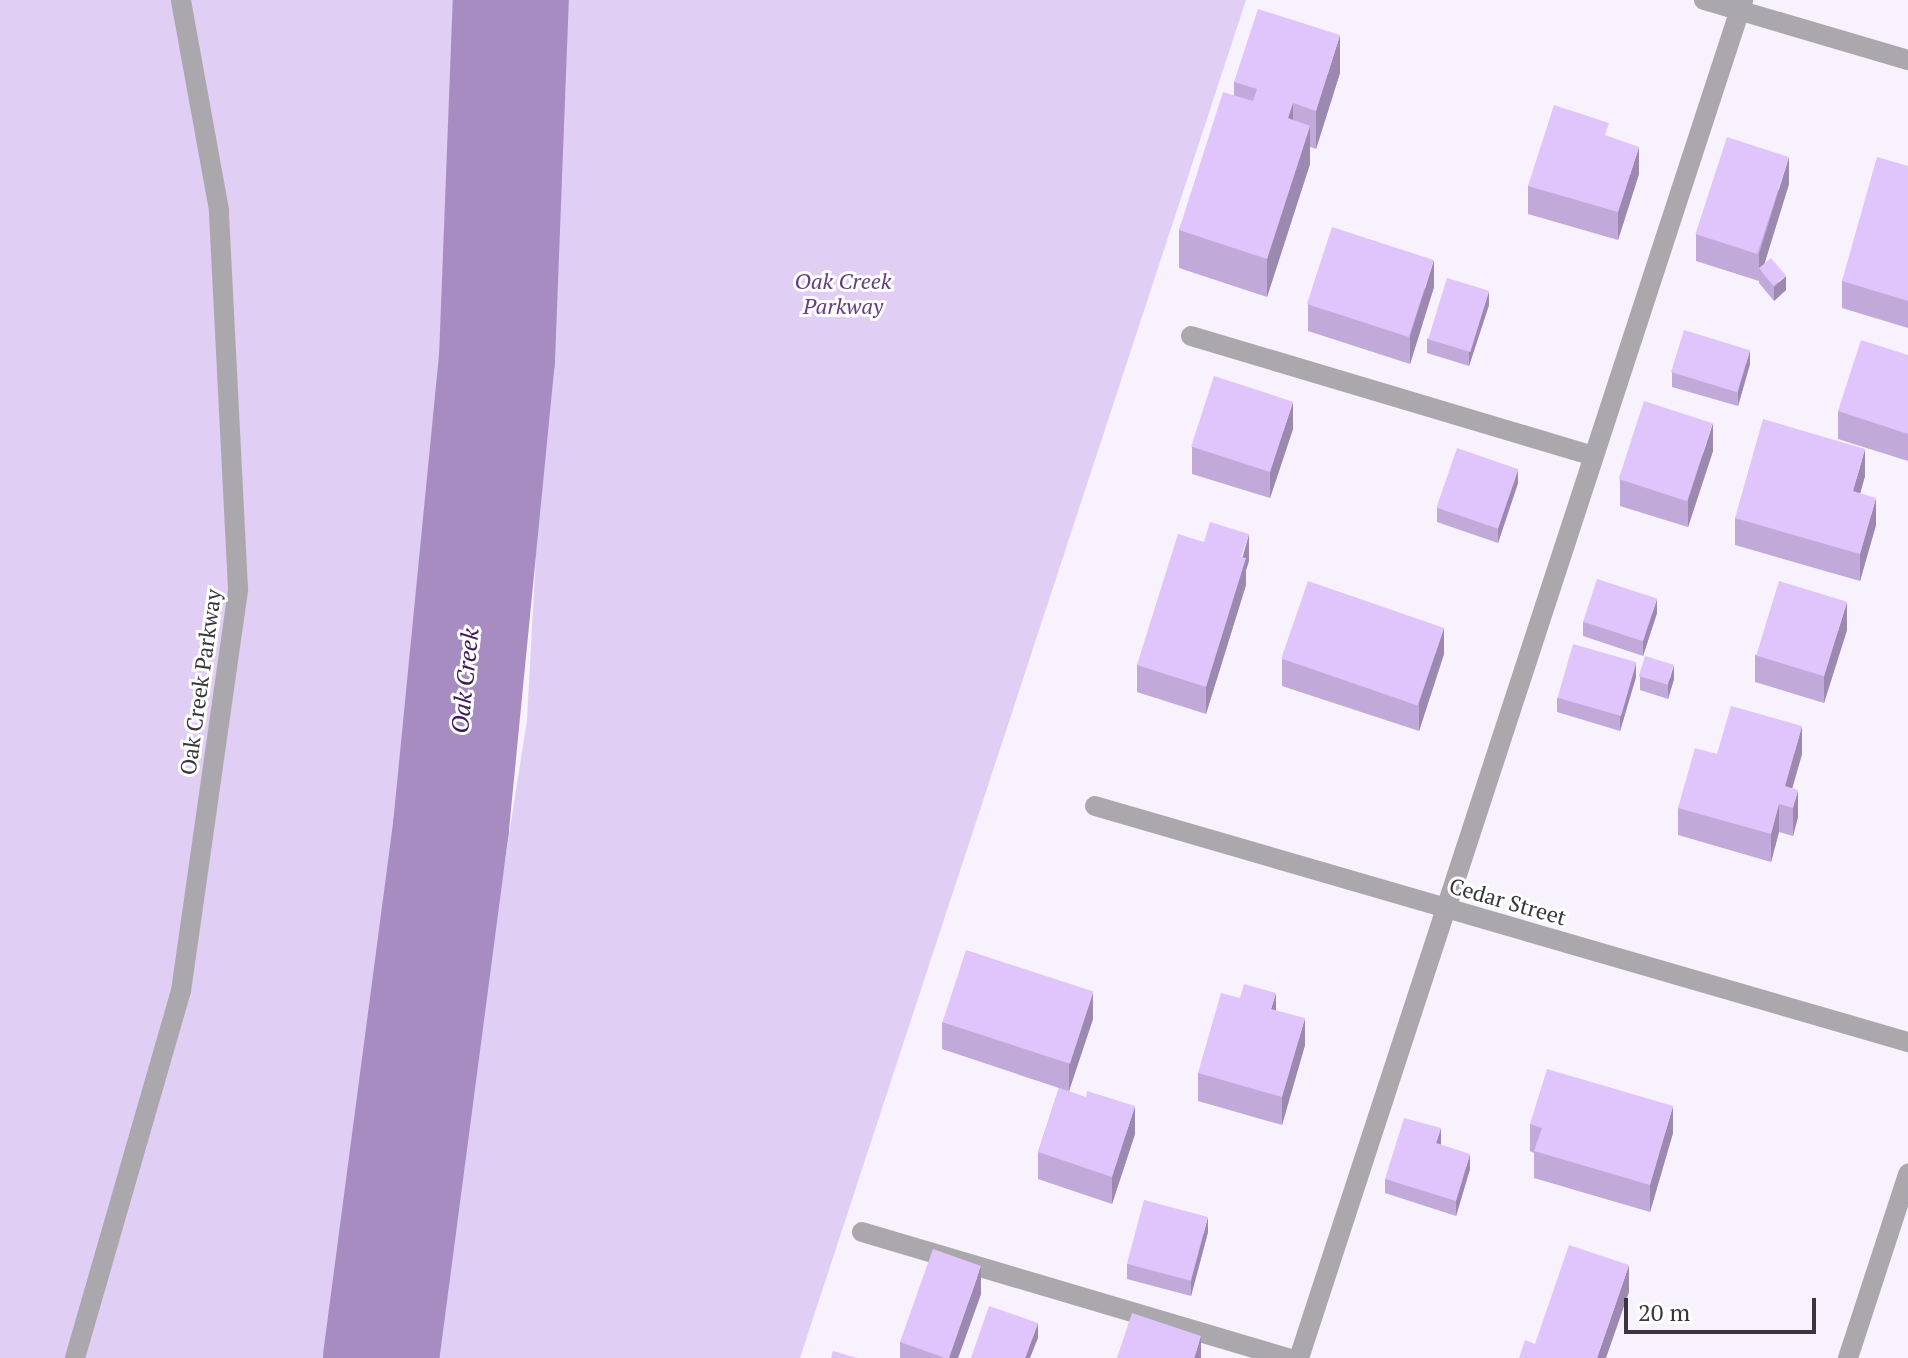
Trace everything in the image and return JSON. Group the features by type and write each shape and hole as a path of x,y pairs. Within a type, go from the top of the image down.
{"street":[{"name":"Oak Creek Parkway","path":"75,1358 181,991 238,589 219,210 181,0"},
{"path":"1704,0 1742,5 1908,60"},
{"path":"1299,1358 1742,5"},
{"path":"1191,336 1594,456"},
{"name":"Cedar Street","path":"1095,806 1908,1042"},
{"path":"1848,1358 1908,1174"},
{"path":"862,1232 1288,1358"}],"green space":[{"path":"0,0 463,0 425,709 325,1358 0,1358"},
{"name":"Oak Creek Parkway","path":"566,0 1246,0 800,1358 427,1358 527,720"}],"building":[{"path":"1258,9 1340,35 1316,111 1293,103 1288,118 1310,126 1267,259 1179,230 1223,92 1253,101 1257,89 1234,82"},
{"path":"1554,105 1609,123 1605,135 1639,147 1618,212 1528,186"},
{"path":"1727,137 1789,157 1757,254 1695,234"},
{"path":"1877,157 1908,166 1908,301 1842,281"},
{"path":"1332,227 1434,260 1409,337 1307,304"},
{"path":"1771,258 1786,276 1774,286 1759,268"},
{"path":"1447,278 1489,291 1470,352 1428,339"},
{"path":"1684,330 1750,350 1737,392 1671,372"},
{"path":"1861,340 1908,355 1908,434 1838,411"},
{"path":"1214,376 1293,402 1270,472 1191,446"},
{"path":"1644,401 1712,423 1687,501 1619,479"},
{"path":"1763,419 1865,449 1853,491 1876,498 1860,554 1735,518"},
{"path":"1457,448 1518,469 1498,529 1436,508"},
{"path":"1210,522 1249,534 1241,557 1246,558 1206,687 1137,665 1178,534 1204,542"},
{"path":"1597,579 1657,598 1643,641 1583,622"},
{"path":"1308,581 1444,628 1417,705 1281,659"},
{"path":"1779,581 1847,602 1824,676 1756,656"},
{"path":"1573,644 1636,662 1621,716 1558,698"},
{"path":"1645,656 1674,665 1668,685 1639,676"},
{"path":"1731,706 1802,726 1785,786 1798,790 1793,808 1779,804 1771,834 1678,808 1695,748 1717,754"},
{"path":"966,950 1093,991 1070,1064 943,1022"},
{"path":"1244,984 1276,993 1271,1009 1305,1018 1282,1097 1198,1073 1221,993 1240,998"},
{"path":"1547,1069 1673,1106 1650,1185 1534,1151 1542,1128 1530,1124"},
{"path":"1059,1088 1086,1097 1087,1091 1135,1106 1112,1177 1038,1152"},
{"path":"1404,1118 1441,1128 1436,1143 1470,1154 1456,1201 1385,1179"},
{"path":"1144,1200 1208,1217 1191,1281 1127,1264"},
{"path":"1569,1245 1629,1265 1597,1358 1519,1358 1525,1340 1535,1344"},
{"path":"933,1249 981,1266 949,1358 900,1342"},
{"path":"989,1306 1038,1323 1025,1358 971,1358"},
{"path":"1132,1313 1201,1336 1194,1358 1117,1358"},
{"path":"833,1351 857,1358 831,1358"}],"waterway":[{"name":"Oak Creek","path":"381,1358 451,827 497,359 511,0"}]}
